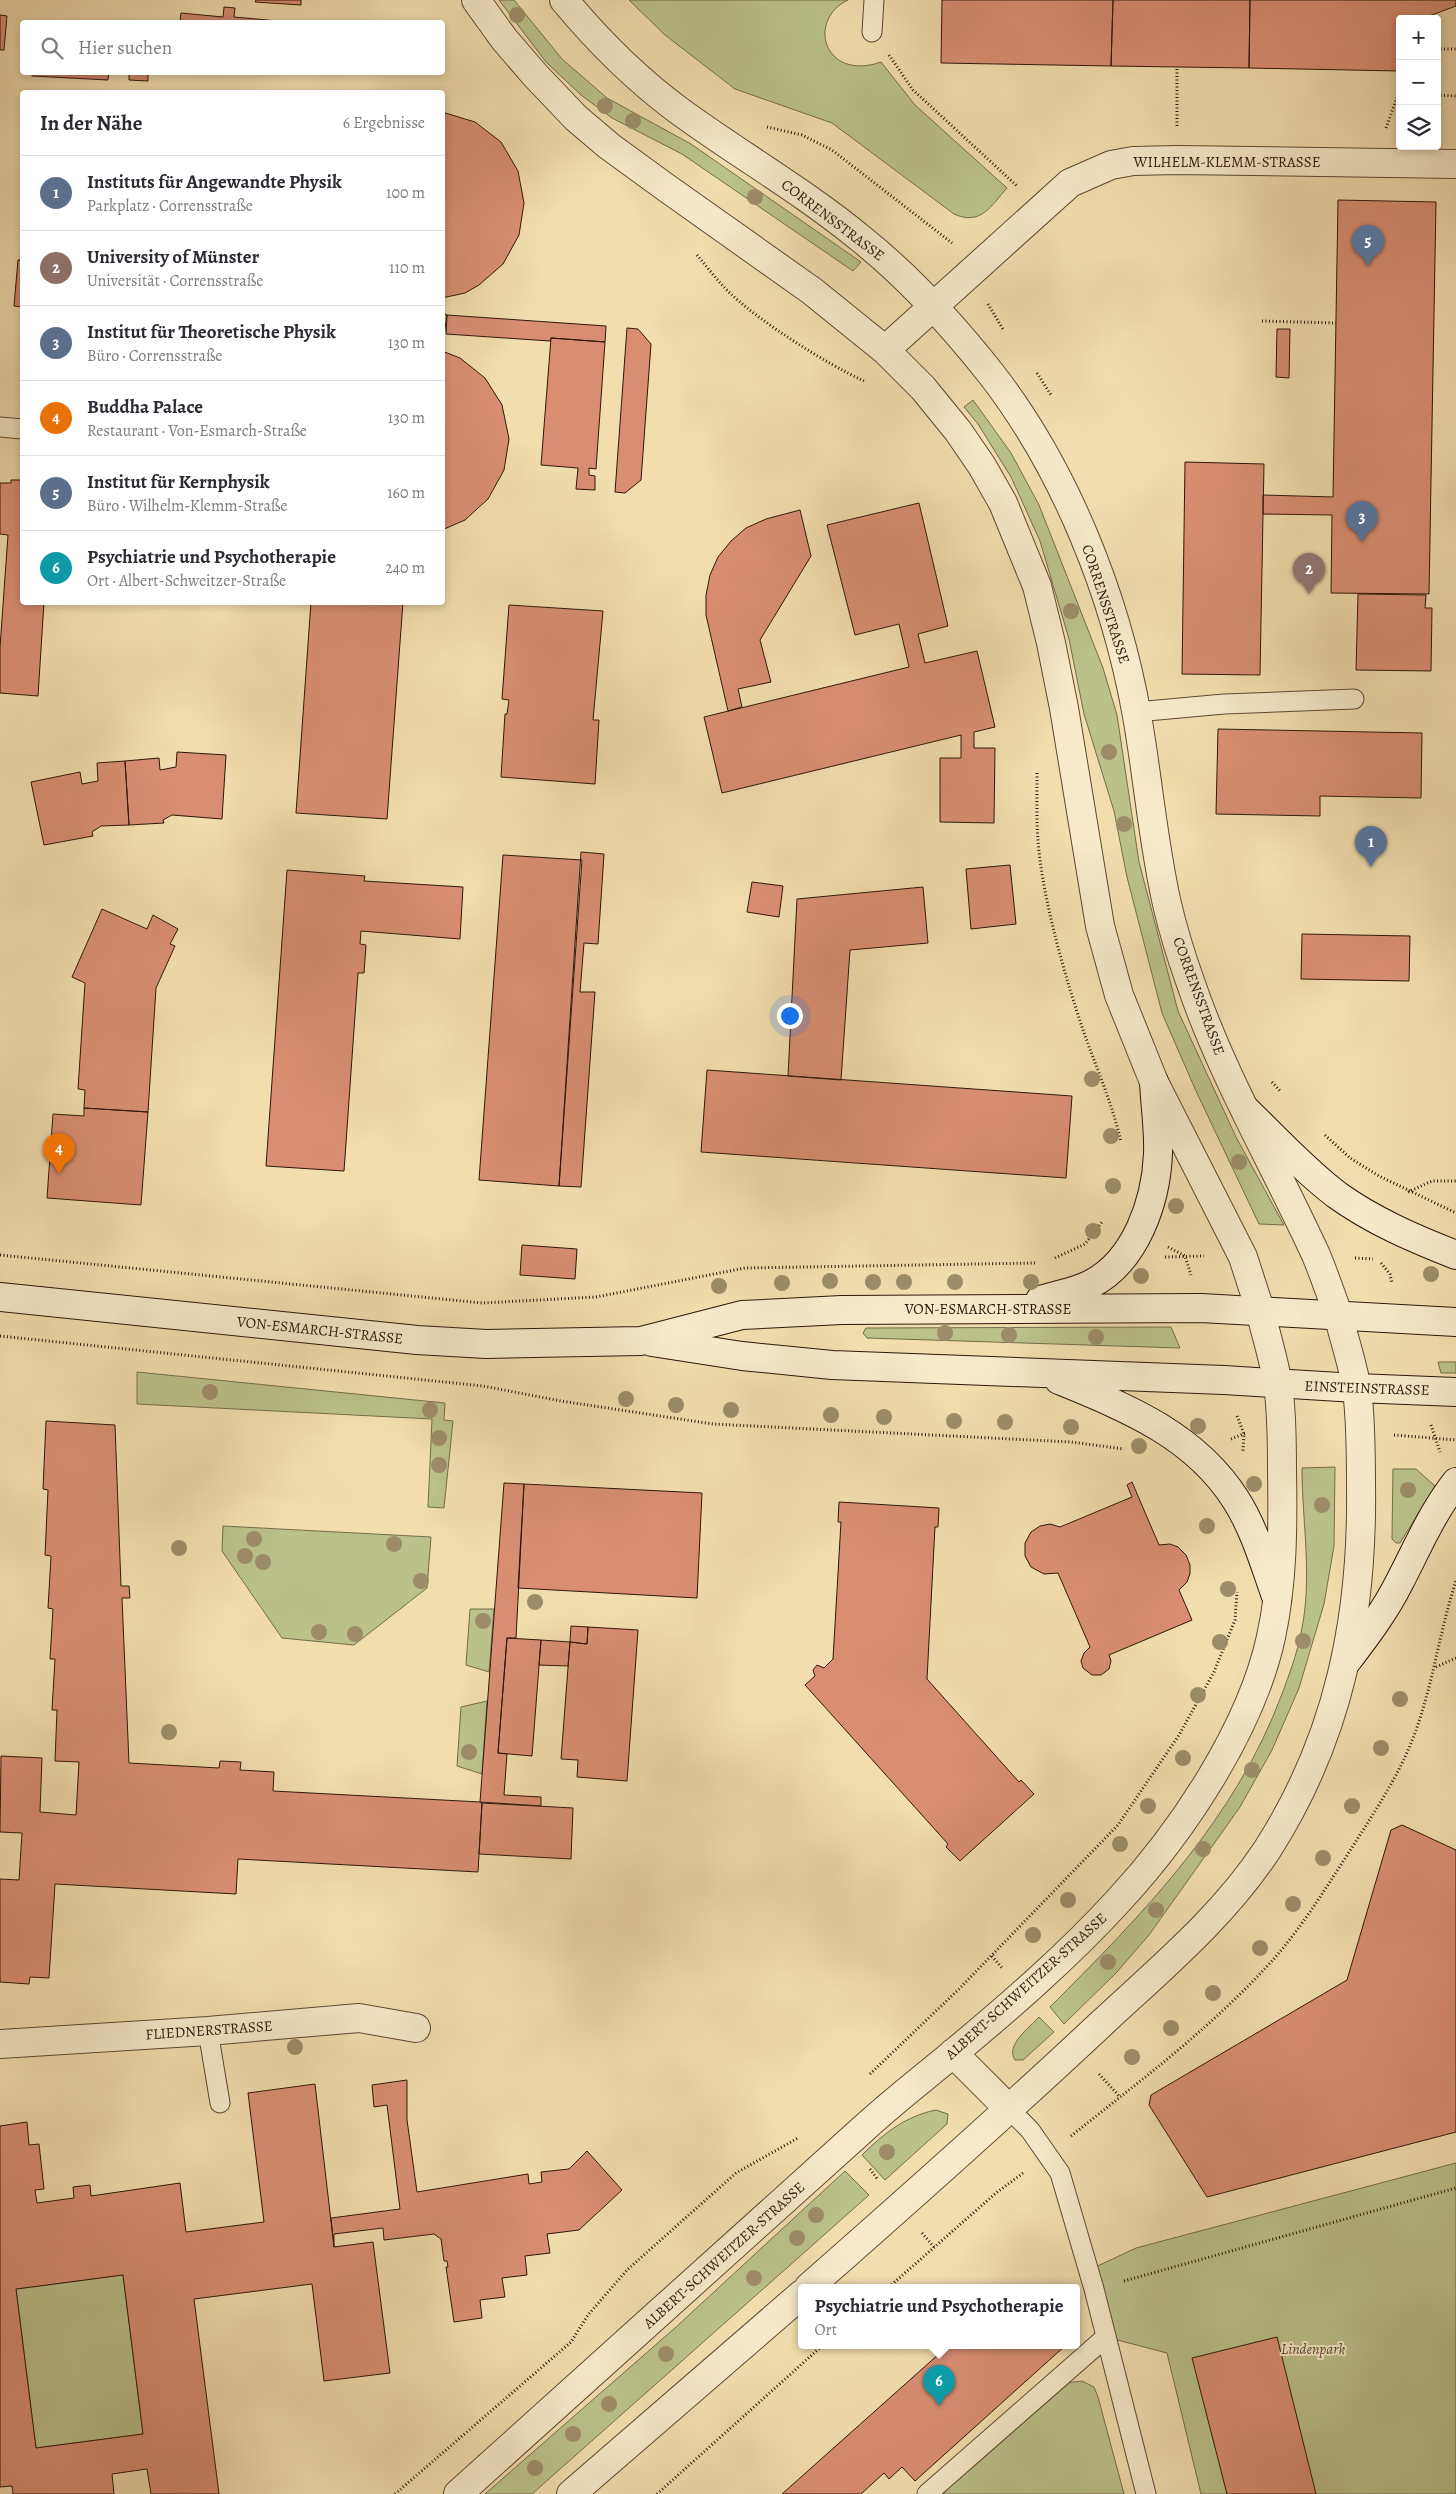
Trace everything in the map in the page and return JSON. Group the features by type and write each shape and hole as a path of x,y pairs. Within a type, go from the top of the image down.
{"street":[{"path":"476,0 522,60 576,118 646,173 812,291 885,350 923,388 958,431 982,466 1003,503 1037,586 1052,644 1064,708 1100,926 1119,995 1154,1082 1244,1257 1260,1310"},
{"name":"CORRENSSTRASSE","path":"564,0 607,49 651,88 676,108 857,235 933,308 992,375 1020,414 1053,470 1086,539 1117,634 1136,712 1167,904 1190,980 1211,1038 1317,1258 1338,1314 1356,1388"},
{"name":"WILHELM-KLEMM-STRASSE","path":"885,350 1070,183 1111,165 1133,161 1177,160 1456,164"},
{"path":"1013,1309 1090,1285 1106,1274 1127,1252 1146,1216 1156,1171 1158,1154 1154,1082"},
{"path":"1245,1109 1310,1173 1338,1196 1388,1226 1456,1255"},
{"name":"VON-ESMARCH-STRASSE","path":"0,1297 417,1340 486,1344 641,1341 742,1356 832,1365 1278,1384"},
{"name":"VON-ESMARCH-STRASSE","path":"641,1341 742,1315 842,1310 1201,1308 1338,1314"},
{"name":"ALBERT-SCHWEITZER-STRASSE","path":"458,2494 865,2127 954,2053 1081,1939 1119,1901 1175,1833 1220,1760 1245,1710 1271,1639 1282,1544 1283,1493 1278,1384 1260,1310"},
{"path":"1338,1314 1456,1322"},
{"path":"1044,1373 1129,1409 1174,1436 1204,1460 1227,1488 1242,1511 1277,1599"},
{"name":"EINSTEINSTRASSE","path":"1278,1384 1456,1392"},
{"path":"812,2284 1010,2110 1188,1943 1232,1897 1273,1840 1308,1775 1330,1719 1347,1661 1360,1569 1361,1434 1356,1388"},
{"path":"1347,1661 1394,1593 1427,1524 1456,1482"},
{"name":"FLIEDNERSTRASSE","path":"0,2044 208,2031 359,2018 416,2028"},
{"path":"954,2053 1010,2110"},
{"path":"571,2494 798,2297"}],"lane":[{"path":"872,32 874,0"},
{"path":"0,427 20,429"},
{"path":"1136,712 1224,704 1354,699"},
{"path":"208,2031 220,2103"},
{"path":"1010,2110 1030,2130 1049,2154 1060,2173 1094,2290 1146,2494"},
{"path":"927,2494 1106,2337"}],"path":[{"path":"872,32 913,90 1015,182 1038,210"},
{"path":"1441,49 1456,49"},
{"path":"1177,160 1178,67"},
{"path":"1441,96 1456,96"},
{"path":"696,254 733,296 753,312 829,362 868,382"},
{"path":"1262,321 1336,324"},
{"path":"1038,771 1037,820 1040,861 1049,904 1082,1026 1115,1114 1122,1147"},
{"path":"1456,1180 1432,1181 1408,1191 1456,1213"},
{"path":"1052,1259 1086,1244 1105,1218"},
{"path":"0,1255 482,1303 596,1297 745,1268 1043,1263"},
{"path":"1185,1256 1214,1256"},
{"path":"1347,1258 1372,1259"},
{"path":"0,1336 483,1386 561,1401 713,1424 1070,1442 1122,1448 1130,1452"},
{"path":"1434,1436 1456,1440"},
{"path":"891,2284 996,2193 1049,2154 1211,2023 1271,1962 1311,1911 1395,1779 1414,1737 1435,1667 1449,1601 1456,1581"},
{"path":"867,2076 966,1983 1118,1825 1179,1735 1214,1672 1235,1620 1236,1585"},
{"path":"1435,1667 1456,1658"},
{"path":"395,2494 571,2342 588,2315 627,2270 736,2173 805,2132"},
{"path":"1094,2290 1456,2188"},
{"path":"657,2494 819,2349"}],"green space":[{"path":"499,0 514,0 562,59 607,98 691,144 861,262 853,271 682,154 612,118 581,95 546,62"},
{"path":"629,0 848,0 835,9 827,21 825,34 827,46 834,56 846,64 861,66 881,62 915,105 1007,188 985,212 978,216 971,218 954,214 832,123 735,89 665,35"},
{"path":"973,400 1011,453 1039,505 1103,668 1117,715 1139,862 1178,1011 1236,1137 1284,1225 1259,1224 1196,1091 1162,1013 1127,877 1114,811 1084,714 1069,639 1040,541 1011,477 978,424 964,407"},
{"path":"1171,1327 1180,1348 867,1338 863,1333 866,1328"},
{"path":"1438,1362 1456,1362 1456,1373 1441,1373"},
{"path":"137,1372 445,1403 444,1420 453,1421 444,1508 428,1507 432,1419 137,1404"},
{"path":"1335,1467 1334,1546 1324,1604 1299,1688 1272,1750 1240,1807 1149,1935 1116,1973 1064,2024 1050,2007 1119,1937 1183,1863 1239,1783 1262,1740 1293,1664 1304,1612 1307,1571 1302,1468"},
{"path":"1393,1469 1416,1469 1435,1486 1400,1543 1396,1543 1392,1539"},
{"path":"223,1526 431,1537 427,1588 354,1645 282,1638 222,1551"},
{"path":"470,1609 494,1609 489,1672 466,1665"},
{"path":"487,1701 482,1774 457,1766 461,1707"},
{"path":"1039,2017 1054,2032 1023,2060 1015,2060 1013,2048 1016,2042"},
{"path":"936,2110 948,2114 947,2124 885,2180 862,2155 896,2126 915,2116"},
{"name":"Lindenpark","path":"1456,2163 1456,2494 1201,2494 1167,2353 1106,2337 1089,2270 1136,2248"},
{"path":"845,2171 869,2195 532,2494 485,2494 676,2327"},
{"path":"123,2275 143,2434 36,2448 16,2289"},
{"path":"1082,2381 1094,2387 1098,2397 1124,2494 942,2494 1066,2383"}],"building":[{"path":"256,0 301,0 301,5 255,2"},
{"path":"942,0 1113,0 1111,66 941,63"},
{"path":"1113,0 1250,0 1249,68 1111,66"},
{"path":"1250,0 1456,0 1456,6 1432,15 1396,15 1396,71 1249,68"},
{"path":"224,7 235,8 234,17 267,20 180,20 181,13 223,17"},
{"path":"0,15 7,16 4,50 0,50"},
{"path":"32,75 109,75 108,80"},
{"path":"129,75 148,75 148,81 129,80"},
{"path":"445,113 475,122 501,142 518,171 524,203 519,235 503,264 479,285 465,293 445,297"},
{"path":"1338,200 1436,202 1429,594 1331,593 1332,515 1263,514 1263,495 1333,497"},
{"path":"18,260 20,260 20,307 14,306"},
{"path":"447,315 606,326 605,342 551,338 550,341 446,334"},
{"path":"627,328 638,329 651,344 641,480 625,493 615,492"},
{"path":"1277,329 1290,329 1289,378 1276,377"},
{"path":"551,338 605,342 596,469 589,468 589,475 595,476 595,490 576,489 578,468 541,465"},
{"path":"445,352 460,358 485,378 502,405 509,439 504,470 488,499 465,520 445,529"},
{"path":"1185,462 1264,464 1260,675 1182,674"},
{"path":"11,480 20,480 20,605 44,605 38,696 0,693 0,647 8,535 0,534 0,483 11,483"},
{"path":"919,503 948,626 918,634 925,663 977,651 995,727 974,732 974,748 995,748 994,823 940,822 940,758 961,758 961,735 722,793 704,717 909,667 899,624 855,635 827,525"},
{"path":"800,510 811,556 760,640 771,682 738,689 742,707 728,711 706,615 706,595 710,575 718,557 731,541 746,528 766,519"},
{"path":"1358,594 1426,595 1425,608 1432,608 1431,671 1356,670"},
{"path":"311,605 403,605 387,819 296,813"},
{"path":"509,605 603,611 593,720 599,720 595,784 501,777 505,714 507,714 509,700 502,699"},
{"path":"1218,729 1422,733 1421,798 1320,796 1320,816 1216,814"},
{"path":"177,752 226,755 222,819 172,815 163,820 164,823 129,825 125,761 159,758 160,770 176,767"},
{"path":"125,761 129,825 101,826 92,832 93,836 44,845 31,782 80,772 82,784 98,781 97,763"},
{"path":"581,852 604,854 598,944 584,943 580,992 595,992 581,1187 559,1186"},
{"path":"503,855 582,860 559,1186 479,1180"},
{"path":"1010,865 1016,924 971,929 966,869"},
{"path":"287,870 365,876 364,881 463,887 460,939 361,931 360,944 366,945 364,973 358,973 344,1171 266,1166"},
{"path":"752,882 783,886 779,917 747,912"},
{"path":"923,887 928,943 850,950 841,1080 788,1076 797,899"},
{"path":"102,909 147,929 153,915 178,929 170,944 175,946 156,988 148,1112 84,1108 85,1090 78,1089 85,983 72,977"},
{"path":"1302,934 1410,936 1409,981 1301,979"},
{"path":"707,1070 1072,1096 1066,1178 701,1152"},
{"path":"84,1108 148,1112 141,1205 47,1198 53,1114 84,1116"},
{"path":"522,1245 577,1249 575,1279 520,1275"},
{"path":"46,1421 115,1425 121,1586 129,1586 130,1598 122,1598 129,1763 219,1768 220,1761 241,1762 240,1770 274,1772 273,1791 480,1802 482,1803 478,1872 238,1859 236,1894 55,1884 49,1978 30,1977 29,1984 0,1982 0,1879 19,1880 22,1833 0,1832 1,1756 42,1758 40,1812 76,1815 79,1762 55,1761 57,1710 52,1710 55,1659 50,1659 53,1609 48,1608 51,1556 45,1555 48,1490 43,1489"},
{"path":"1132,1482 1159,1545 1170,1544 1178,1547 1186,1555 1190,1565 1190,1574 1187,1582 1179,1590 1192,1620 1109,1655 1111,1661 1109,1669 1101,1675 1092,1675 1083,1668 1081,1661 1084,1653 1090,1647 1058,1573 1044,1574 1031,1567 1025,1556 1025,1543 1031,1532 1040,1526 1050,1524 1060,1527 1132,1497 1127,1485"},
{"path":"504,1483 524,1484 516,1638 507,1638 498,1753 507,1754 504,1795 541,1797 541,1806 480,1802"},
{"path":"524,1484 702,1493 697,1598 518,1588"},
{"path":"839,1502 939,1508 938,1527 935,1527 927,1679 1019,1782 1021,1780 1034,1794 960,1861 946,1847 948,1844 805,1685 815,1676 813,1670 817,1665 824,1668 833,1659 841,1522 838,1522"},
{"path":"571,1626 588,1627 587,1644 570,1642"},
{"path":"588,1627 638,1630 627,1781 577,1777 578,1760 561,1759 570,1642 587,1644"},
{"path":"507,1638 541,1640 532,1756 498,1753"},
{"path":"541,1640 570,1642 568,1666 539,1665"},
{"path":"482,1803 573,1808 571,1859 479,1854"},
{"path":"1402,1825 1456,1850 1456,2132 1207,2197 1149,2105 1151,2095 1347,1980 1391,1830"},
{"path":"407,2080 407,2120 417,2192 528,2174 529,2184 542,2182 541,2172 569,2169 587,2151 622,2190 579,2230 547,2234 550,2253 525,2256 527,2275 502,2278 505,2297 480,2300 482,2318 454,2322 446,2267 448,2267 447,2261 444,2261 441,2239 434,2234 384,2240 383,2228 334,2234 334,2247 331,2218 400,2209 387,2105 374,2107 372,2085"},
{"path":"315,2084 334,2247 373,2242 390,2373 324,2381 312,2284 194,2299 219,2494 151,2494 147,2469 112,2474 114,2494 13,2494 12,2486 0,2487 0,2126 27,2122 29,2145 39,2144 44,2189 35,2190 37,2203 74,2198 73,2187 90,2185 91,2196 180,2183 186,2232 264,2222 248,2093","holes":["123,2275 143,2434 36,2448 16,2289"]},
{"path":"1277,2337 1316,2494 1227,2494 1192,2358"},
{"path":"945,2349 1062,2349 915,2481 902,2467 889,2479 884,2473 861,2494 782,2494"}],"place":[{"name":"Institut für Kernphysik","path":"1368,266"},
{"name":"Institut für Theoretische Physik","path":"1362,542"},
{"name":"University of Münster","path":"1309,594"},
{"name":"Instituts für Angewandte Physik","path":"1371,867"},
{"name":"Buddha Palace","path":"59,1174"},
{"name":"Psychiatrie und Psychotherapie","path":"939,2406"}]}
